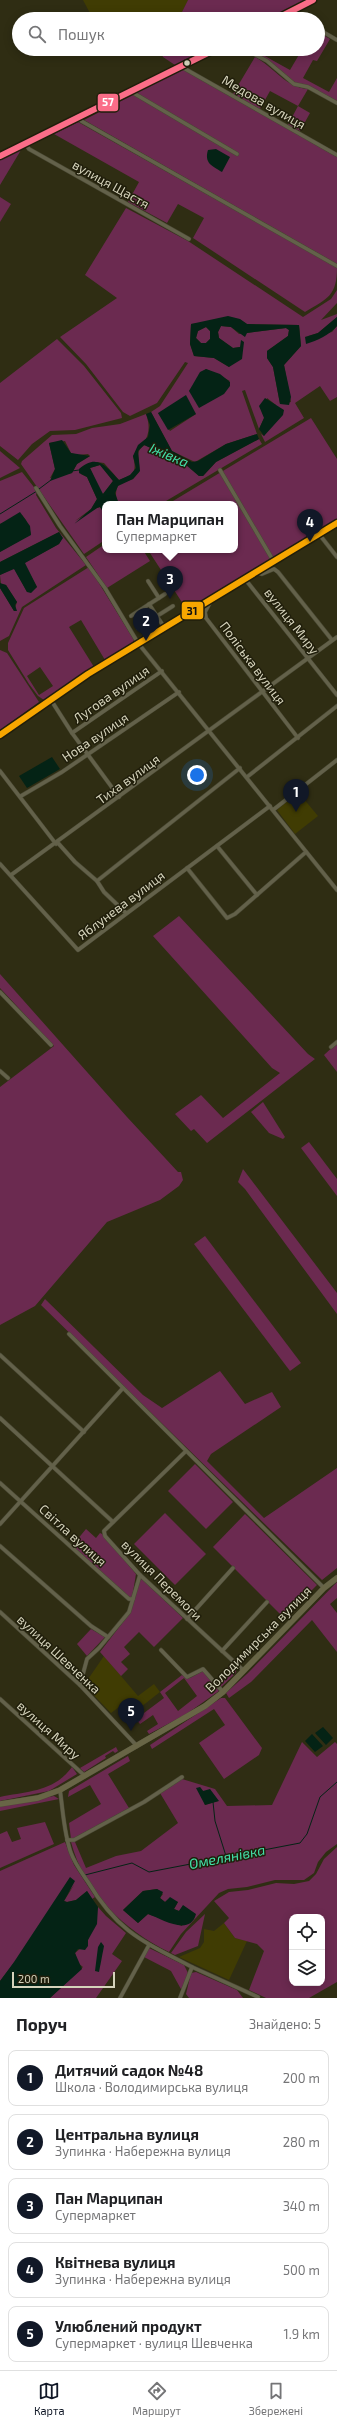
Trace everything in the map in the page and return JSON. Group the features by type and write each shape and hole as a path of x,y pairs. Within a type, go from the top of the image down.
{"main road":[{"name":"Володимирська вулиця","path":"0,1804 38,1798 60,1790 186,1718 223,1692 324,1588 337,1578"}],"street":[{"path":"290,12 313,0"},
{"path":"325,33 337,40"},
{"path":"0,156 201,56"},
{"path":"258,56 267,61 294,84 308,87 337,103"},
{"name":"Медова вулиця","path":"180,66 337,155"},
{"path":"130,91 237,154"},
{"path":"76,118 337,266"},
{"name":"вулиця Щастя","path":"25,143 29,149 189,239"},
{"path":"220,470 274,562"},
{"path":"36,488 65,533 83,556 138,643 337,890"},
{"path":"0,735 138,643 337,523"},
{"path":"319,534 337,557"},
{"path":"256,572 262,574 274,569 278,572 332,640"},
{"name":"вулиця Миру","path":"245,579 337,695"},
{"path":"148,581 159,598"},
{"path":"130,616 165,594"},
{"name":"Поліська вулиця","path":"213,598 205,612 206,618 261,692 298,738"},
{"path":"149,604 164,627"},
{"path":"138,628 172,606"},
{"path":"210,732 261,692 337,637"},
{"name":"Лугова вулиця","path":"72,733 162,671"},
{"name":"Нова вулиця","path":"20,796 88,755 179,692"},
{"path":"51,700 72,733 119,797"},
{"path":"247,777 337,706"},
{"name":"Тиха вулиця","path":"11,875 210,732"},
{"path":"273,810 337,760"},
{"path":"97,881 240,768"},
{"path":"0,771 57,843 75,862 97,881 104,892 126,913"},
{"name":"Яблунева вулиця","path":"0,864 78,950 270,806"},
{"path":"217,846 257,895"},
{"path":"187,868 227,918 235,914 306,852"},
{"path":"0,992 51,1045"},
{"path":"331,1047 337,1042"},
{"path":"0,1072 8,1078"},
{"path":"69,1334 324,1588"},
{"path":"0,1355 84,1432"},
{"path":"0,1524 123,1388"},
{"path":"0,1418 113,1522 186,1451"},
{"name":"Світла вулиця","path":"0,1483 129,1599 133,1599"},
{"name":"вулиця Перемоги","path":"113,1522 104,1532 105,1536 140,1575 244,1671"},
{"path":"0,1546 90,1626 108,1637"},
{"path":"187,1619 233,1568"},
{"path":"80,1685 87,1659 129,1612 137,1579 140,1575"},
{"path":"222,1651 267,1602"},
{"name":"вулиця Шевченка","path":"0,1612 80,1685 137,1746"},
{"path":"161,1650 187,1677 203,1669 223,1692"},
{"name":"вулиця Миру","path":"0,1699 85,1776"},
{"path":"67,1840 74,1840 144,1802 182,1777"},
{"path":"60,1790 67,1840 76,1864 111,1916 123,1928 149,1945 192,1967 258,1997"},
{"path":"120,1998 149,1945"},
{"path":"180,1998 192,1967"}],"shaded area":[{"path":"83,0 188,0 182,12 89,12"},
{"path":"188,0 305,0 281,12 182,12"},
{"path":"325,36 330,39 325,47"},
{"path":"162,56 192,56 175,65"},
{"path":"260,56 265,56 290,70 298,56 320,56 317,61 313,60 303,78 329,92 337,78 337,101 309,86 298,85 268,60"},
{"path":"255,57 286,81 293,85 308,89 298,106 270,91 260,109 233,94"},
{"path":"183,69 337,157 337,264 84,120"},
{"path":"298,106 310,113 300,131 288,125"},
{"path":"78,122 337,267 337,277 330,295 305,312 193,238 204,218 178,204 167,223 128,202 139,182 54,134"},
{"path":"21,150 0,185 0,160"},
{"path":"0,197 11,204 0,222"},
{"path":"126,208 188,241 303,317 331,299 337,290 337,303 321,320 337,314 337,317 318,333 305,337 332,332 337,326 337,397 330,401 320,386 295,403 304,418 265,442 261,434 264,436 276,405 267,398 264,418 259,429 245,390 242,391 257,434 226,444 195,462 172,451 151,412 160,406 188,363 185,362 157,403 130,416 123,412 86,364 60,337 117,298 85,275","holes":["239,319 247,324 299,325 301,346 284,365 291,402 280,404 273,367 267,358 267,351 288,336 289,330 286,328 239,334 231,327 221,326 218,332 219,338 233,348 240,347 229,367 214,358 194,356 190,344 191,324","206,369 230,381 189,391","158,413 196,414 170,431"]},
{"path":"206,327 210,331 210,339 206,343 201,343 196,338 198,331"},
{"path":"57,339 84,366 121,413 122,418 75,430 50,431 32,444 18,460 0,446 0,383"},
{"path":"146,414 149,427 147,437 133,456 135,466 131,474 119,480 104,463 97,462 81,474 87,477 97,499 91,509 75,521 97,508 100,507 102,510 102,542 84,554 21,464 22,461 52,435 76,434 92,428 120,424","holes":["65,441 71,453 78,455 88,454 90,456 77,464 72,473 50,478 55,469 49,443"]},
{"path":"311,418 337,459 337,520 187,610 150,553 238,553 238,501 173,501"},
{"path":"259,439 262,444 166,501 118,501 116,496 119,484 133,479 139,472 138,454 141,448 145,445 185,464 199,476 203,476 216,462"},
{"path":"0,451 20,468 0,478"},
{"path":"100,465 113,481 103,494 101,493 90,468"},
{"path":"22,472 37,491 36,495 56,528 86,565 22,607 9,636 0,641 0,588 14,611 17,602 6,585 1,584 0,575 14,568 27,592 37,587 24,563 59,544 62,538 59,532 0,562 0,552 31,534 26,520 22,515 0,524 0,481"},
{"path":"102,546 102,553 145,553 150,561 107,588 86,557"},
{"path":"89,567 134,640 132,644 105,660 81,620 69,627 94,667 44,700 38,696 29,684 8,650 8,643 24,608","holes":["40,667 53,686 39,695 27,676"]},
{"path":"0,650 7,653 39,702 0,730"},
{"path":"298,792 318,816 295,834 277,810"},
{"path":"179,916 308,1054 315,1059 207,1143 194,1129 191,1131 175,1114 201,1095 223,1118 280,1073 272,1068 153,936"},
{"path":"0,974 127,1117 178,1172 181,1172 183,1180 179,1186 160,1200 107,1222 35,1306 0,1325 0,1087 54,1046 0,988"},
{"path":"337,1043 337,1072 324,1055"},
{"path":"263,1102 285,1137 283,1139 269,1133 251,1112"},
{"path":"309,1142 337,1179 337,1196 301,1148"},
{"path":"243,1169 337,1293 337,1314 245,1189 238,1182"},
{"path":"205,1236 301,1363 290,1371 194,1244"},
{"path":"45,1299 143,1395 162,1408 220,1371 245,1404 272,1392 281,1407 211,1454 207,1461 264,1518 337,1468 337,1568 322,1580 41,1305"},
{"path":"195,1464 233,1502 206,1529 168,1491"},
{"path":"165,1513 206,1554 175,1585 134,1544"},
{"path":"245,1514 317,1585 284,1618 213,1547"},
{"path":"86,1529 96,1538 100,1533 104,1535 136,1574 132,1598 129,1598 72,1546"},
{"path":"142,1579 183,1618 154,1647 139,1632 124,1647 130,1654 121,1662 128,1669 121,1676 100,1652 130,1613 139,1581"},
{"path":"337,1582 337,1598 330,1604 337,1613 337,1652 312,1620 251,1682 229,1698 226,1693 248,1673"},
{"path":"91,1629 105,1637 87,1656 77,1644"},
{"path":"104,1656 138,1696 154,1684 160,1692 132,1714 123,1704 111,1713 84,1685"},
{"path":"232,1663 236,1668 236,1673 221,1687 218,1684 232,1672 228,1667"},
{"path":"203,1671 219,1691 185,1715 149,1734 147,1731 158,1724 153,1715 140,1724 136,1719 164,1698 160,1692 182,1675 190,1678","holes":["184,1678 197,1696 178,1711 165,1693"]},
{"path":"221,1698 225,1698 262,1748 259,1755 224,1779 199,1743 225,1725 214,1709 152,1749 150,1745"},
{"path":"302,1742 317,1757 335,1742 337,1744 337,1844 326,1852 318,1862 314,1873 304,1880 275,1880 247,1887 228,1889 219,1893 181,1934 169,1952 137,1933 108,1908 85,1877 71,1842 75,1842 86,1868 116,1856 141,1851 178,1823 160,1793 182,1779 215,1789 227,1806 272,1805","holes":["200,1787 203,1791 218,1801 205,1805","157,1889 163,1894 160,1898 165,1902 168,1900 178,1902 174,1909 179,1911 183,1906 182,1926 148,1914 138,1923 123,1910 143,1891"]},
{"path":"116,1747 118,1751 115,1753 113,1751 105,1756 106,1758 84,1772 80,1768"},
{"path":"128,1756 130,1761 108,1774 129,1808 74,1839 71,1839 69,1823 101,1804 90,1785 68,1797 69,1791"},
{"path":"72,1767 77,1774 49,1791 0,1801 0,1797 49,1786 65,1775"},
{"path":"54,1796 59,1799 0,1811 0,1806"},
{"path":"45,1822 54,1844 0,1868 0,1834 7,1831 12,1842 21,1839 17,1828"},
{"path":"65,1842 74,1865 95,1897 92,1899 87,1891 76,1900 67,1902 64,1901 74,1885 0,1981 0,1871"},
{"path":"337,1847 337,1982 309,1998 266,1998 249,1990 264,1951 257,1944 235,1938 224,1923 229,1918 214,1901 229,1892 248,1890 276,1883 294,1884 309,1881 316,1874 324,1859"},
{"path":"98,1907 126,1933 112,1954 122,1961 96,1998 50,1998 83,1967 78,1963 75,1953 87,1943"},
{"path":"205,1914 198,1946 175,1955 171,1953 186,1932"},
{"path":"224,1923 235,1938 247,1941 229,1980 179,1957 200,1948 204,1942 204,1929 214,1931"},
{"path":"149,1948 184,1965 188,1973 182,1991 171,1971 144,1957"},
{"path":"196,1972 237,1990 243,1998 189,1998 186,1994 191,1973"}],"water":[{"path":"216,149 230,157 222,172 210,164 207,158 208,150"},
{"path":"228,316 240,319 247,324 299,325 301,346 284,365 291,397 289,405 280,404 273,367 267,358 267,351 288,336 289,330 286,328 247,333 245,337 231,327 221,326 218,332 219,338 233,348 240,347 241,340 244,342 242,359 229,367 214,358 194,356 190,344 191,324","holes":["206,327 210,331 210,339 206,343 201,343 196,338 198,331"]},
{"path":"337,317 337,326 334,329 323,337 306,344 305,337 318,333"},
{"path":"206,369 220,374 230,382 230,386 224,394 199,408 189,391 200,372"},
{"path":"186,395 196,414 168,430 158,413"},
{"path":"265,398 284,410 283,415 264,436 259,429 264,418 259,406"},
{"path":"151,412 172,451 192,462 198,461 226,444 257,434 259,439 216,462 203,476 199,476 185,464 144,445 138,451 140,471 133,479 118,486 115,493 118,501 102,501 102,510 100,507 97,508 74,524 91,509 97,499 87,477 79,473 79,469 85,464 96,462 105,466 119,480 130,475 136,468 133,456 138,445 148,437 150,425 146,414","holes":["100,465 113,481 103,494 90,468"]},
{"path":"62,440 71,453 90,456 77,464 72,473 50,481 55,469 49,443"},
{"path":"20,512 30,526 31,535 0,552 0,524"},
{"path":"59,532 63,538 59,544 25,563 37,587 31,593 27,592 14,569 0,575 0,562"},
{"path":"0,583 6,585 17,602 15,605 17,611 14,611 0,588"},
{"path":"52,757 60,769 27,788 19,776"},
{"path":"323,1727 333,1738 326,1745 315,1733"},
{"path":"312,1734 323,1746 315,1752 305,1741"},
{"path":"200,1787 203,1791 210,1789 219,1801 205,1805 196,1788"},
{"path":"70,1877 75,1881 64,1901 67,1902 76,1900 87,1891 98,1907 97,1924 88,1940 88,1946 85,1950 78,1949 75,1953 82,1969 50,1998 0,1998 0,1981"},
{"path":"157,1889 163,1892 160,1898 165,1902 170,1897 178,1902 174,1909 179,1911 183,1905 196,1914 193,1921 182,1925 175,1924 148,1914 138,1923 123,1910 143,1891"},
{"path":"101,1942 104,1946 99,1972 95,1971 98,1947"}],"waterway":[{"name":"Іжівка","path":"72,471 79,470"},
{"name":"Іжівка","path":"39,489 51,480"},
{"name":"Іжівка","path":"0,514 37,491"},
{"name":"Омелянівка","path":"85,1875 132,1863 149,1872 300,1843 307,1834 320,1797 337,1782"},
{"path":"213,1802 215,1821 226,1856"}],"transit line":[{"name":"57","path":"290,12 313,0"},
{"name":"57","path":"0,156 202,56"},
{"name":"31","path":"0,735 88,674 337,523"}],"place":[{"name":"Квітнева вулиця","path":"310,542"},
{"name":"Пан Марципан","path":"170,599"},
{"name":"Центральна вулиця","path":"146,641"},
{"name":"Дитячий садок №48","path":"296,812"},
{"name":"Улюблений продукт","path":"131,1731"}]}
